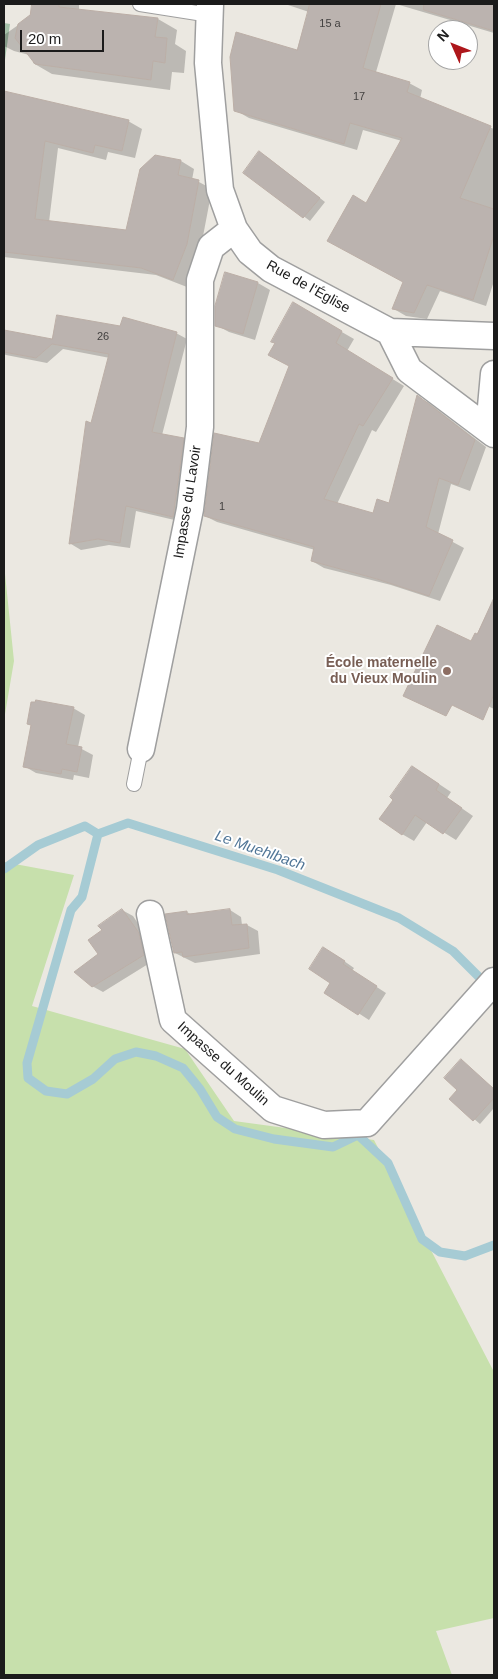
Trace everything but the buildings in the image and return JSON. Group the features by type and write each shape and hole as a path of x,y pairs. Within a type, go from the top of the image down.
{"street":[{"name":"Rue de l'Église","path":"210,10 208,63 220,190 234,229 250,252 271,269 390,332"},
{"name":"Impasse du Lavoir","path":"141,749 190,509 200,427 200,280 211,247 234,229"},
{"path":"491,432 408,370 390,332 494,336"},
{"path":"491,432 494,374"},
{"name":"Impasse du Moulin","path":"150,914 173,1020 273,1109 324,1125 367,1123 494,981"}],"lane":[{"path":"140,4 210,10"},
{"name":"Impasse du Lavoir","path":"134,784 141,749"}],"green space":[{"path":"4,23 10,24 4,67"},
{"path":"4,564 14,661 4,720"},
{"path":"4,862 74,875 32,1006 185,1049 234,1121 374,1140 494,1372 494,1618 436,1631 452,1675 4,1675"}],"waterway":[{"name":"Le Muehlbach","path":"4,869 38,845 85,826 98,834 128,823 278,870 399,918 453,951 488,986"},
{"path":"98,834 82,897 71,910 27,1063 28,1078 46,1091 67,1094 93,1079 115,1059 136,1052 156,1056 183,1068 200,1089 217,1117 235,1129 274,1139 333,1147 358,1135 388,1163 422,1239 440,1252 465,1256 494,1245"}],"place":[{"name":"École maternelle du Vieux Moulin","path":"447,671"}]}
